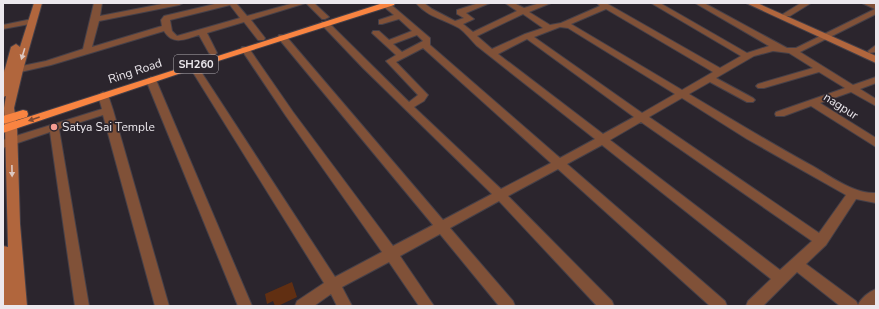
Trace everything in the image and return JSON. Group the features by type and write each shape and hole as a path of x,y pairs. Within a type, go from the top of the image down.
{"highway":[{"name":"Ring Road","path":"7,120 103,95 282,38 371,3"},
{"name":"Ring Road","path":"7,120 261,38 388,4"}],"street":[{"path":"28,22 31,3"},
{"path":"3,94 28,22 38,3"},
{"path":"87,51 98,3"},
{"path":"95,19 179,3"},
{"path":"228,3 204,5 166,18 166,28 175,39 302,3"},
{"path":"232,3 261,38"},
{"path":"310,3 366,66 500,195 607,306"},
{"path":"420,3 429,10 463,27 471,36 492,53 781,279"},
{"path":"455,24 470,19 460,12 486,3"},
{"path":"509,3 549,28"},
{"path":"471,36 523,12 547,3"},
{"path":"655,3 747,56"},
{"path":"699,3 820,69 876,103"},
{"path":"750,3 875,53"},
{"path":"762,3 828,35"},
{"path":"787,14 807,3"},
{"path":"866,3 876,7"},
{"path":"388,4 427,40 426,46 720,306"},
{"path":"492,53 528,36 564,24 604,5 720,72"},
{"path":"302,306 333,285 602,140 747,56 773,48 798,50 876,11"},
{"path":"382,22 400,16"},
{"path":"3,27 28,22"},
{"path":"564,24 570,26 764,143 854,193 867,199 876,198"},
{"path":"10,72 166,28"},
{"path":"202,32 213,53"},
{"path":"387,43 418,32"},
{"path":"376,33 401,55"},
{"path":"528,36 641,117 821,240"},
{"path":"282,38 508,306"},
{"path":"408,106 421,99 423,95 390,61 426,43"},
{"path":"245,49 282,106 392,254 427,306"},
{"path":"193,66 345,306"},
{"path":"761,86 820,69"},
{"path":"10,72 7,143 19,306"},
{"path":"710,78 750,100"},
{"path":"151,80 244,306"},
{"name":"nagpur","path":"780,114 876,80"},
{"path":"103,95 162,306"},
{"name":"nagpur","path":"813,103 876,143"},
{"path":"7,143 108,110"},
{"path":"54,127 82,306"},
{"path":"754,306 821,240 854,193"},
{"path":"3,252 6,306"},
{"path":"796,264 851,306"},
{"path":"865,306 876,296"}],"building":[{"path":"292,282 297,297 278,306 275,306 273,301 267,304 265,294"}],"place":[{"name":"Satya Sai Temple","path":"54,127"}]}
